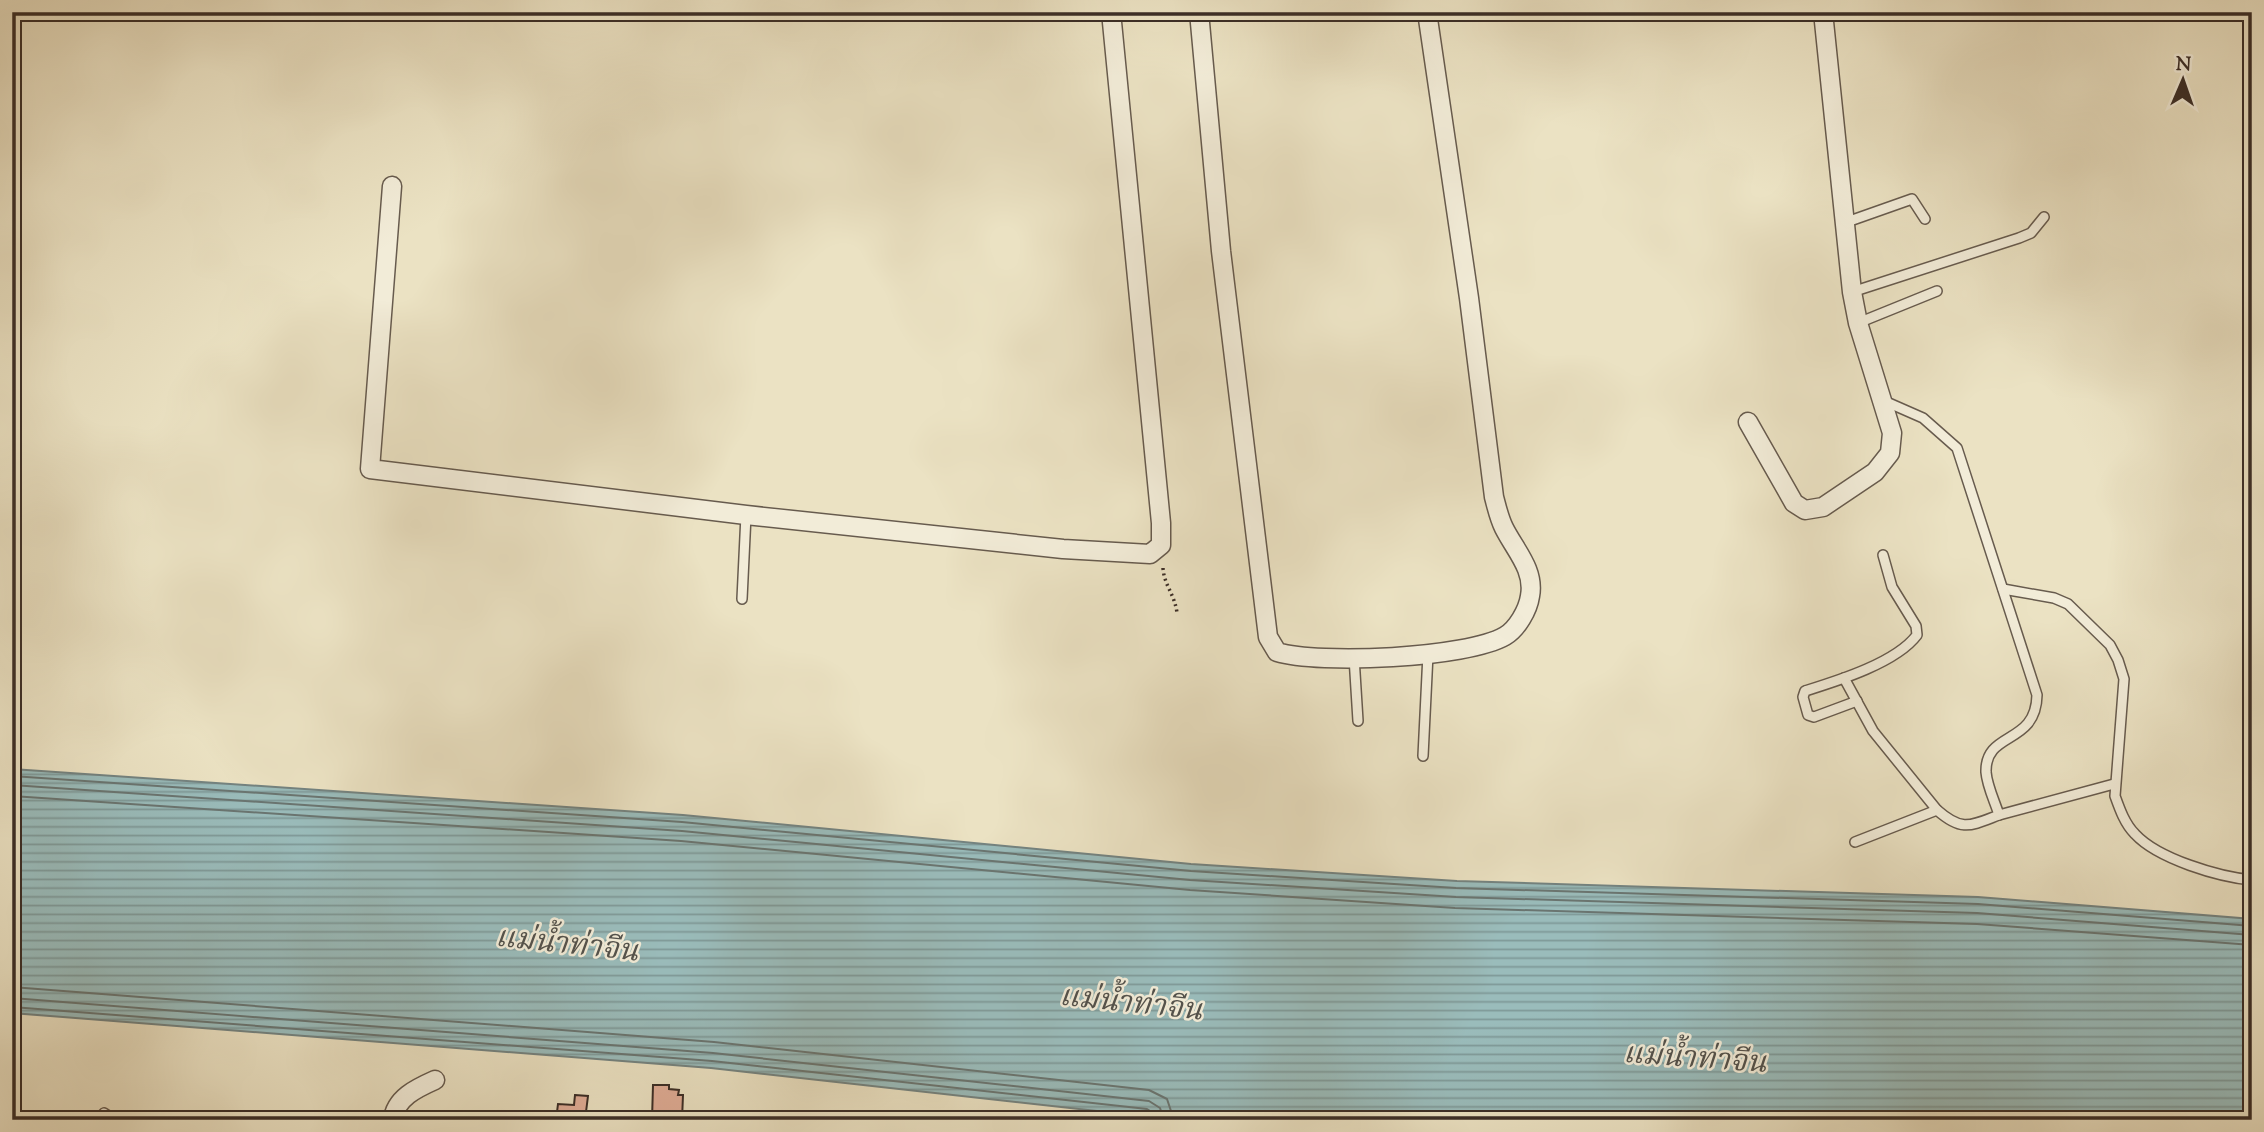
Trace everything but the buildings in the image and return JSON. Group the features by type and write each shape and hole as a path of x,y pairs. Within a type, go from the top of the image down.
{"street":[{"path":"392,186 369,469 746,516 1150,554 1161,545 1111,12"},
{"path":"1199,12 1220,251 1268,637 1271,647 1286,655 1363,657 1422,654 1486,643 1507,635 1527,610 1531,584 1525,564 1500,519 1494,497 1427,12"},
{"path":"1748,422 1794,503 1805,510 1822,508 1875,472 1890,453 1892,433 1857,323 1852,292 1823,12"},
{"path":"393,1120 393,1113 404,1098 435,1080"}],"lane":[{"path":"1844,223 1913,199 1926,219"},
{"path":"1852,292 2019,238 2031,233 2044,218"},
{"path":"1857,323 1937,291"},
{"path":"1880,399 1923,418 1958,448 2036,703 2031,723 1992,750 1987,762 1986,775 1999,815"},
{"path":"742,599 746,516"},
{"path":"1857,701 1822,716 1808,715 1803,701 1805,691 1844,678 1893,654 1917,635 1916,626 1892,587 1883,555"},
{"path":"2003,589 2054,598 2068,604 2110,645 2124,679 2114,784 2120,812 2135,834 2154,849 2207,870 2252,880"},
{"path":"1422,654 1423,756"},
{"path":"1358,721 1363,657"},
{"path":"1844,678 1884,747 1949,821 1970,826 1999,815 2114,784"},
{"path":"1855,842 1937,810"},
{"path":"104,1113 115,1120"}],"path":[{"path":"1161,545 1163,578 1174,594 1177,613"}],"water":[{"name":"แม่น้ำท่าจีน","path":"12,769 683,815 1191,864 1457,881 1978,897 2252,919 2252,1120 1178,1120 711,1068 12,1013"}]}
